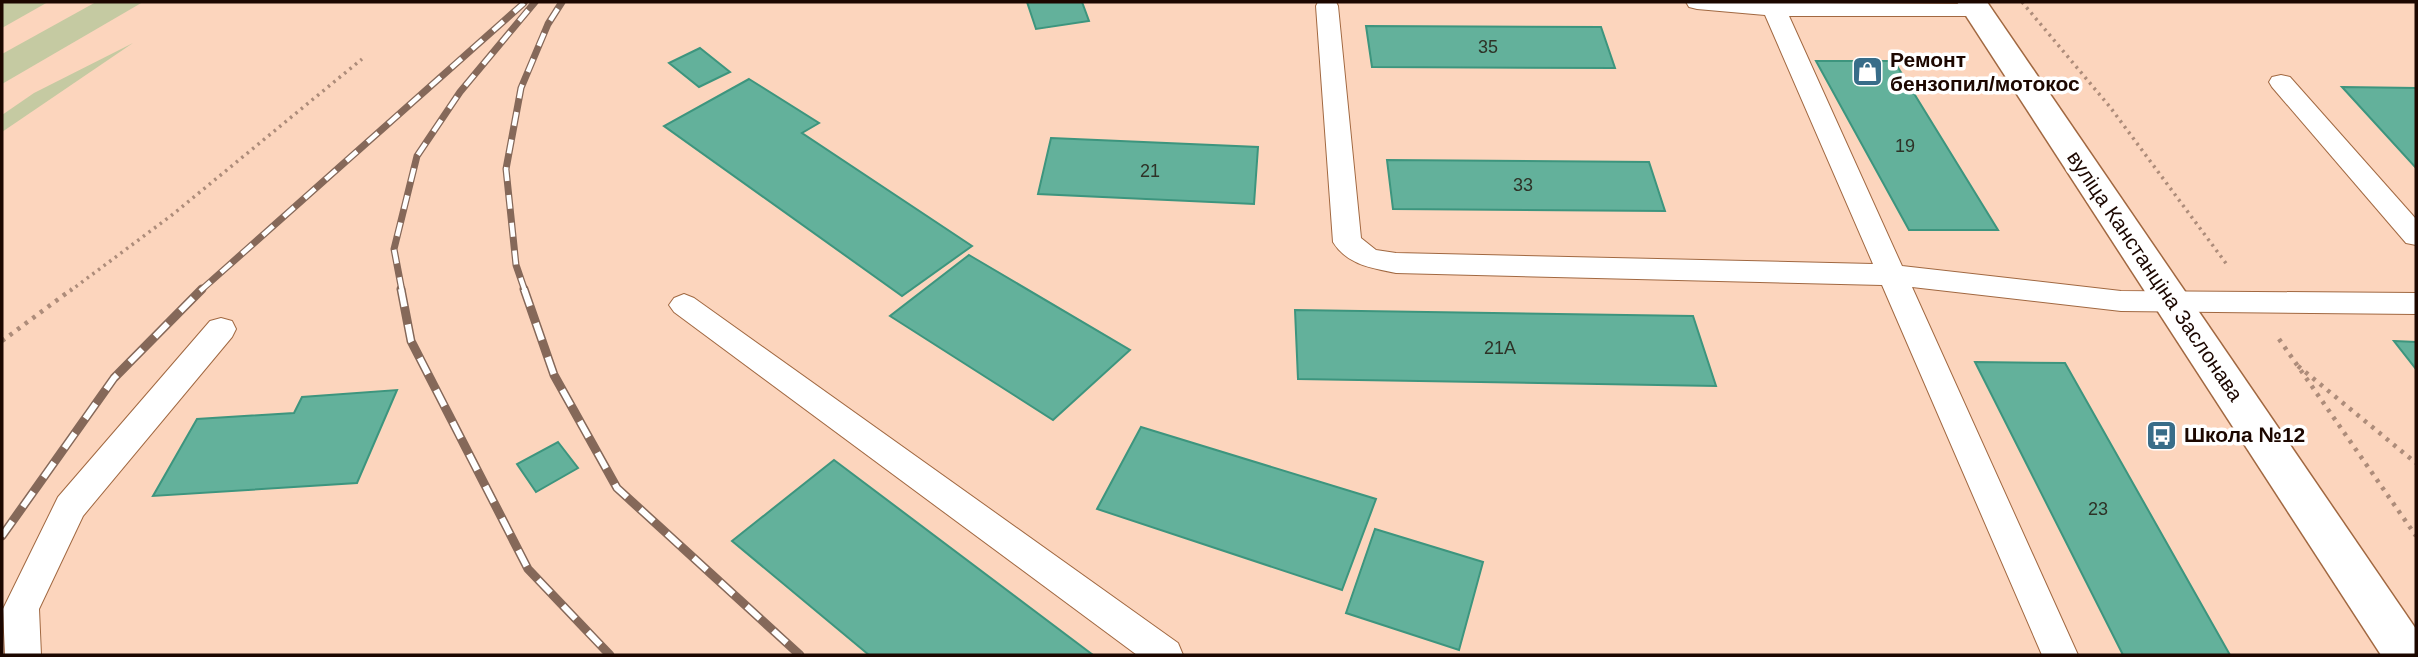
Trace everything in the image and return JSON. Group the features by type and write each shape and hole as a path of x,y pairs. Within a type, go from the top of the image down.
{"street":[{"name":"вуліца Канстанціна Заслонава","path":"1975,6 2407,655"}],"lane":[{"path":"1697,2 1774,9 1975,6"},
{"path":"1327,6 1348,242 1368,258 1396,263 1892,275 2122,301 2416,304"},
{"path":"1774,9 2060,655"},
{"path":"2281,82 2416,236"},
{"path":"684,305 1165,655"},
{"path":"23,655 21,609 70,508 220,329"}],"path":[{"path":"2,341 172,215 362,60"},
{"path":"2292,360 2416,463"}],"green space":[{"path":"48,2 2,28 2,4"},
{"path":"96,2 143,2 2,84 2,54"},
{"path":"133,43 2,132 2,115 34,93"}],"building":[{"path":"1027,2 1082,2 1089,21 1036,29"},
{"path":"1366,26 1601,27 1615,68 1372,67"},
{"path":"700,48 730,72 699,87 669,63"},
{"path":"1816,61 1894,61 1998,230 1909,230"},
{"path":"749,79 819,123 802,133 972,246 902,296 664,126"},
{"path":"2342,87 2416,88 2416,168"},
{"path":"1051,138 1258,147 1254,204 1038,194"},
{"path":"1387,160 1649,162 1665,211 1393,209"},
{"path":"969,255 1130,350 1053,420 890,316"},
{"path":"1295,310 1693,316 1716,386 1298,379"},
{"path":"2394,341 2416,342 2416,369"},
{"path":"1975,362 2065,363 2230,655 2123,655"},
{"path":"397,390 357,483 153,496 197,419 294,413 302,397"},
{"path":"1141,427 1376,499 1342,590 1097,509"},
{"path":"558,442 578,468 536,492 517,464"},
{"path":"834,460 1093,655 869,655 732,541"},
{"path":"1375,529 1483,562 1459,650 1346,613"}],"railway":[{"path":"402,291 394,249 417,156 460,92 535,2"},
{"path":"525,291 516,265 506,169 521,88 548,24 562,2"},
{"path":"200,291 524,3"},
{"path":"401,289 411,341 528,569 610,655"},
{"path":"524,289 554,375 617,488 800,655"},
{"path":"2,536 114,378 200,291"}],"place":[{"name":"Ремонт бензопил/мотокос","path":"1867,72"},
{"name":"Школа №12","path":"2161,435"}]}
